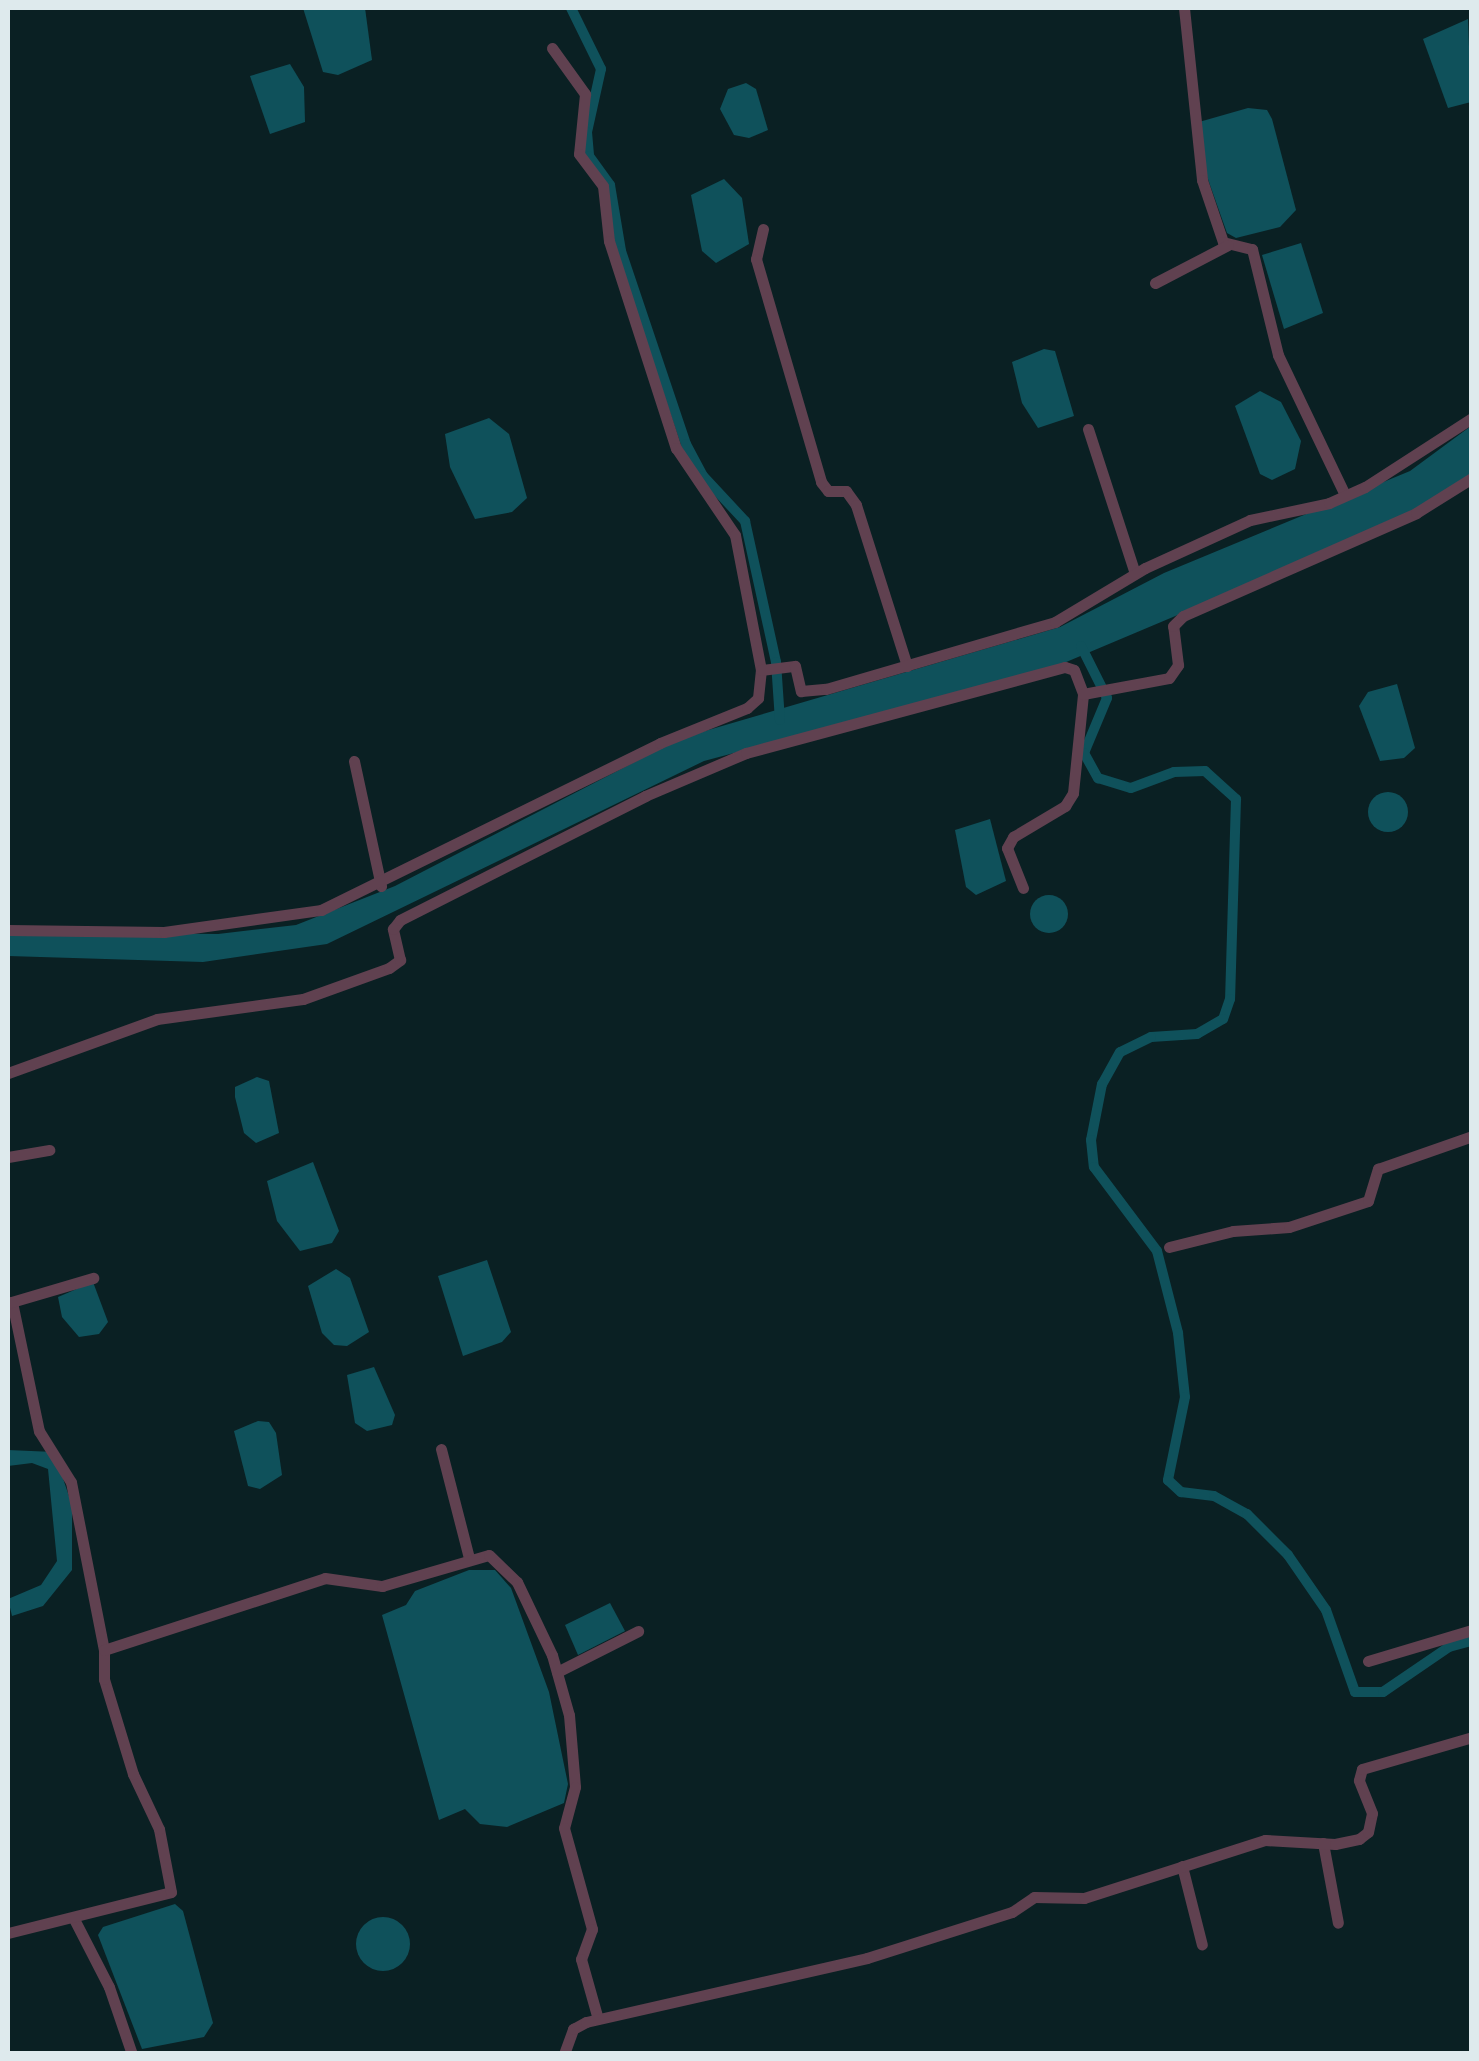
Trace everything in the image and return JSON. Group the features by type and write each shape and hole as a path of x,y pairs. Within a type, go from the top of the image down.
{"street":[{"path":"1184,8 1194,147 1228,244"},
{"path":"8,930 164,932 256,924 321,910 380,886 612,766 747,708 758,698 764,670 730,523 694,483 676,448 610,241 602,186 579,154 585,94 552,48"},
{"path":"764,229 756,259 815,462 824,488 846,492 856,505 907,666"},
{"path":"1155,283 1228,244 1252,249 1278,355 1345,495"},
{"path":"764,670 790,666 798,688 808,692 1055,622 1134,574 1250,520 1345,495 1472,418"},
{"path":"1088,429 1134,574"},
{"path":"1086,693 1174,675 1173,626 1182,616 1416,513 1472,478"},
{"path":"8,1073 157,1019 303,999 390,968 400,960 393,929 400,920 597,819 746,753 1064,667 1074,670 1086,693 1072,793 1065,806 1013,837 1007,848 1023,888"},
{"path":"354,761 380,886"},
{"path":"1169,1247 1232,1230 1289,1227 1368,1201 1378,1169 1472,1136"},
{"path":"8,1157 50,1150"},
{"path":"8,1934 168,1896 174,1885 104,1679 104,1650 71,1482 39,1431 10,1303 93,1278"},
{"path":"441,1449 469,1558"},
{"path":"104,1650 325,1578 382,1586 489,1555 508,1570 557,1672 571,1727 566,1744 575,1787 564,1828 592,1929 581,1960 598,2019"},
{"path":"1368,1661 1472,1630"},
{"path":"557,1672 638,1631"},
{"path":"564,2054 573,2029 598,2019 867,1958 1012,1912 1034,1897 1084,1898 1265,1840 1345,1843 1368,1832 1372,1813 1359,1780 1362,1769 1472,1736"},
{"path":"1323,1843 1338,1923"},
{"path":"1182,1866 1202,1946"},
{"path":"74,1919 109,1987 132,2054"}],"water":[{"path":"303,8 365,8 372,60 338,75 323,72"},
{"path":"1468,19 1471,102 1448,108 1423,39"},
{"path":"290,64 304,87 305,122 270,134 250,76"},
{"path":"746,83 756,89 768,130 749,138 734,135 720,109 728,89"},
{"path":"1248,108 1267,110 1272,119 1296,210 1280,227 1236,238 1227,233 1204,168 1199,122"},
{"path":"724,179 742,198 749,244 716,263 702,251 691,195"},
{"path":"1301,243 1323,313 1284,329 1262,255"},
{"path":"1044,349 1055,351 1074,416 1038,428 1022,403 1012,362"},
{"path":"1260,391 1281,402 1301,441 1295,469 1272,480 1260,474 1235,406"},
{"path":"489,418 509,434 527,498 512,512 475,519 450,467 445,434"},
{"path":"1471,426 1471,476 1384,528 1052,668 704,761 327,944 203,962 8,956 8,932 218,934 296,925 395,886 681,738 1060,627 1164,573 1410,471"},
{"path":"1397,684 1415,748 1404,758 1380,761 1359,706 1368,692"},
{"path":"1388,792 1402,798 1408,812 1402,826 1388,832 1374,826 1368,812 1374,798"},
{"path":"990,819 1006,881 976,895 966,887 955,830"},
{"path":"1049,895 1062,901 1068,914 1062,927 1049,933 1036,927 1030,914 1036,901"},
{"path":"257,1077 269,1081 279,1133 256,1143 244,1133 235,1087"},
{"path":"313,1162 339,1231 332,1243 300,1251 277,1221 267,1181"},
{"path":"487,1260 511,1332 502,1342 463,1356 438,1276"},
{"path":"336,1269 350,1278 369,1332 347,1346 334,1345 322,1333 308,1286"},
{"path":"93,1282 108,1322 99,1334 79,1337 62,1317 58,1297"},
{"path":"374,1367 395,1415 392,1425 367,1431 355,1423 347,1375"},
{"path":"258,1421 269,1422 276,1433 282,1475 260,1489 248,1486 234,1431"},
{"path":"8,1450 54,1452 72,1505 72,1570 43,1606 12,1616 8,1599 41,1585 57,1561 48,1469 32,1463 8,1466"},
{"path":"469,1570 495,1570 511,1588 549,1692 568,1784 564,1803 507,1827 480,1824 465,1809 439,1820 382,1615 406,1605 415,1591"},
{"path":"610,1603 625,1631 578,1655 565,1625"},
{"path":"175,1904 183,1911 213,2023 204,2037 142,2049 98,1935 103,1927"},
{"path":"383,1917 402,1925 410,1944 402,1963 383,1971 364,1963 356,1944 364,1925"}],"waterway":[{"path":"571,8 601,69 587,132 589,156 610,185 621,251 686,444 703,476 745,521 776,662 780,720"},
{"path":"1081,646 1107,698 1084,753 1098,778 1131,788 1174,772 1205,771 1236,799 1230,999 1223,1019 1197,1034 1151,1037 1120,1052 1102,1084 1091,1140 1094,1167 1157,1251 1178,1333 1185,1397 1168,1480 1181,1492 1214,1496 1247,1514 1288,1555 1326,1610 1355,1692 1383,1692 1449,1647 1472,1641"}]}
